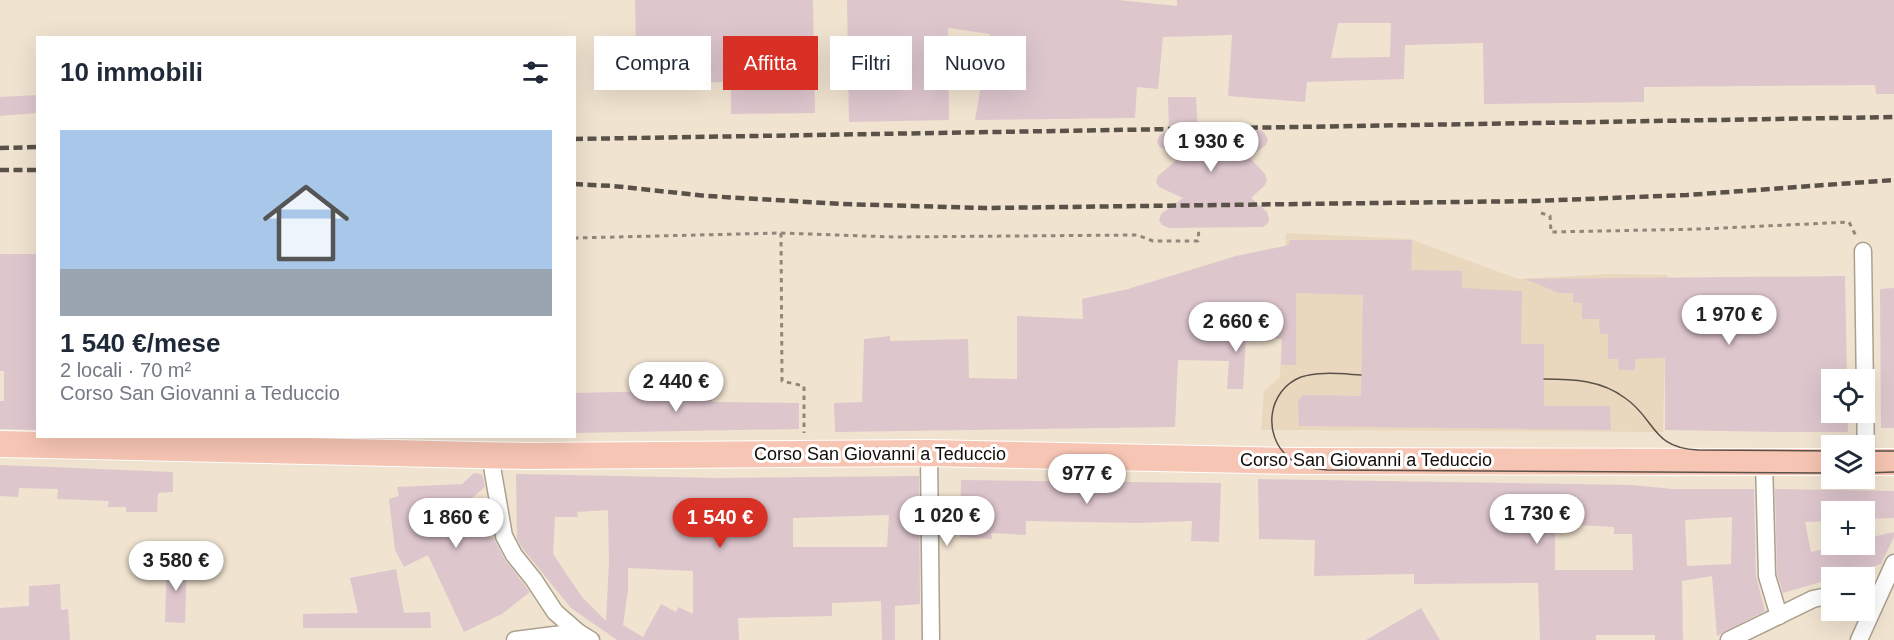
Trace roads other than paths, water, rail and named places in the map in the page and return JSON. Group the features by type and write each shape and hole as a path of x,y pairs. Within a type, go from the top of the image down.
{"main road":[{"name":"Corso San Giovanni a Teduccio","path":"0,444 122,441 262,443 490,455 929,453 1298,461 1821,462"},
{"path":"1875,462 1894,462"}],"street":[{"path":"1863,251 1865,435"},
{"path":"929,453 931,640"},
{"path":"490,455 504,536 513,555 534,580 555,612 584,636"},
{"path":"1764,461 1767,576 1779,616"},
{"path":"1875,581 1891,572"},
{"path":"1859,640 1891,572"},
{"path":"1729,640 1821,597"},
{"path":"515,640 584,636"}],"tram line":[{"path":"1361,375 1331,373 1308,375 1290,383 1281,392 1272,413 1272,425 1274,437 1288,457 1306,467 1327,470 1821,473"},
{"path":"1544,379 1566,379 1606,387 1635,406 1662,438 1683,448 1821,451"},
{"path":"1875,451 1894,451"},
{"path":"1875,473 1894,472"}],"railway":[{"path":"576,139 1894,117"},
{"path":"0,148 36,147"},
{"path":"0,170 36,170"},
{"path":"576,184 707,196 843,204 985,208 1535,201 1687,195 1894,180"}]}
